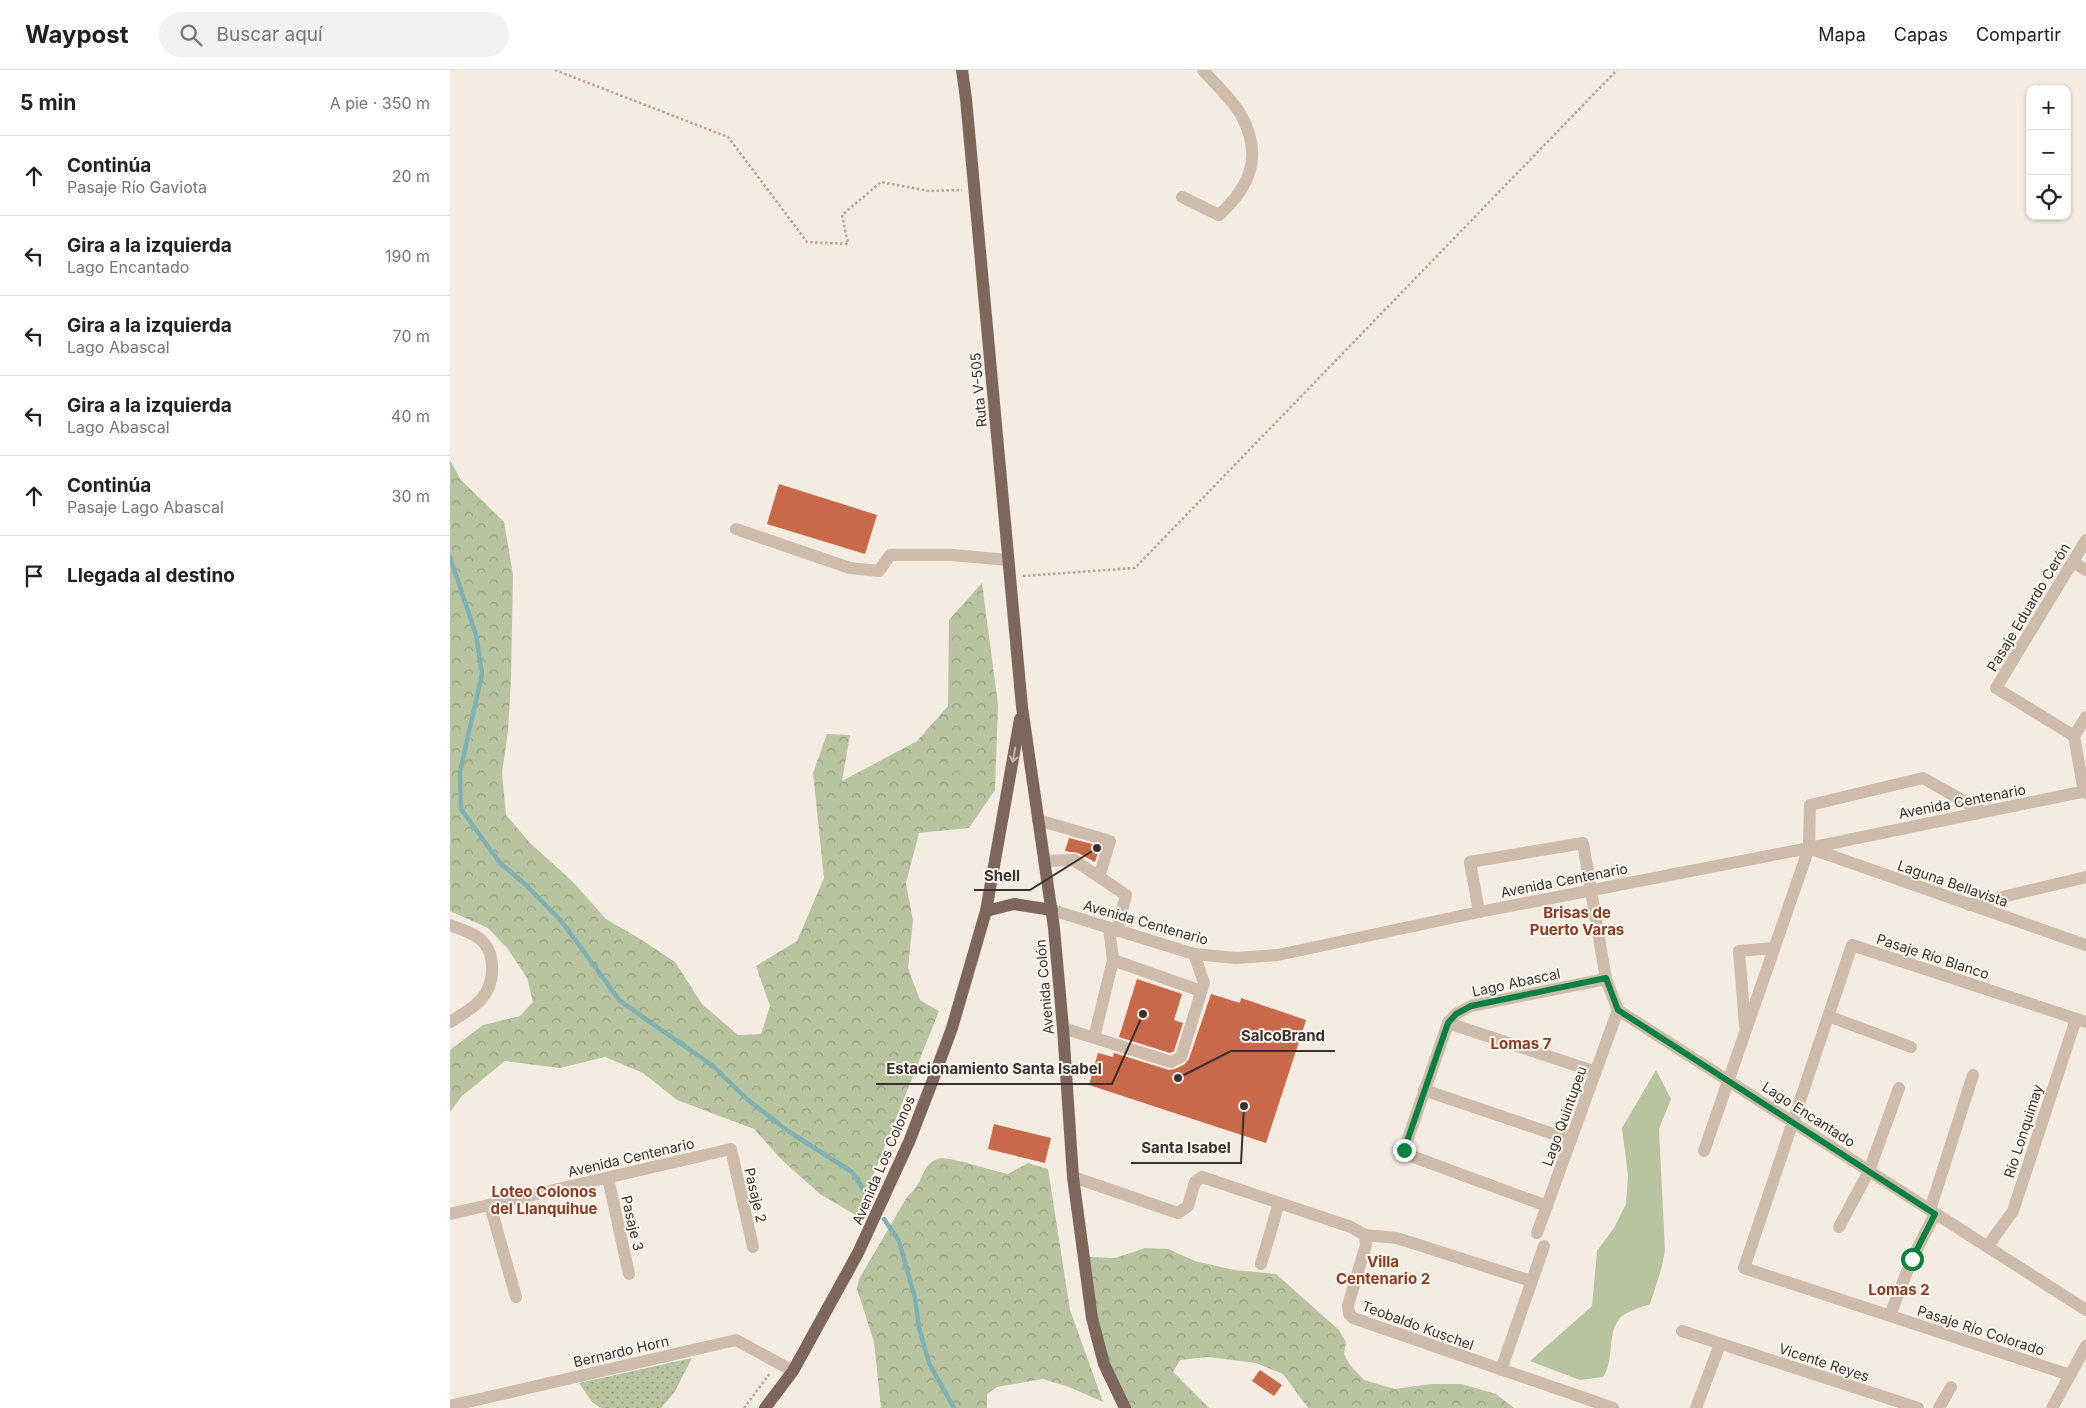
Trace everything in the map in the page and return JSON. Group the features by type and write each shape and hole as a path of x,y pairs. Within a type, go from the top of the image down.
{"main road":[{"name":"Ruta V-505","path":"962,70 1022,707"},
{"name":"Avenida Colón","path":"1022,707 1052,910 1063,1028 1073,1177 1093,1325 1104,1364 1125,1408"},
{"name":"Avenida Los Colonos","path":"766,1408 793,1370 858,1253 909,1142 952,1028 986,911 1022,707"},
{"path":"986,911 1014,904 1052,910"}],"street":[{"path":"1182,198 1219,215 1234,202 1252,170 1253,150 1250,134 1240,114 1203,70"},
{"path":"736,529 850,568 879,571 890,555 952,554 1008,560"},
{"name":"Pasaje Eduardo Cerón","path":"2074,736 1996,688 2084,547"},
{"path":"2073,562 2086,570"},
{"path":"2085,792 2074,736 2086,717"},
{"path":"1704,1151 1809,848 1810,804 1923,778 1983,812"},
{"name":"Avenida Centenario","path":"1052,910 1194,954 1236,958 1278,955 1479,912 2085,792"},
{"path":"1038,820 1110,841 1099,877"},
{"path":"1479,912 1470,862 1583,843 1606,978 1618,1010"},
{"name":"Laguna Bellavista","path":"1809,848 1969,905 2085,942"},
{"path":"1044,861 1074,860 1126,895 1113,930 1112,960 1094,1038"},
{"path":"1969,905 2086,877"},
{"path":"450,925 473,934 484,942 492,958 492,976 484,998 470,1010 450,1022"},
{"name":"Pasaje Río Blanco","path":"1828,1016 1852,945 2081,1021"},
{"path":"1745,1032 1739,951 1774,948"},
{"path":"1063,1028 1171,1062 1181,1057 1204,983 1194,954"},
{"path":"1112,960 1201,991"},
{"name":"Lago Abascal","path":"1448,1023 1456,1014 1471,1006 1606,978"},
{"name":"Lago Quintupeu","path":"1537,1233 1618,1010"},
{"name":"Lago Encantado","path":"1618,1010 2086,1310"},
{"path":"1793,1122 1828,1016 1911,1047"},
{"name":"Río Lonquimay","path":"1987,1247 2013,1211 2081,1021"},
{"path":"1547,1206 1403,1153 1448,1023 1596,1072"},
{"path":"1890,1315 1932,1212 1973,1075"},
{"path":"1839,1227 1869,1171 1899,1088"},
{"path":"1424,1090 1571,1140"},
{"name":"Pasaje Río Colorado","path":"1793,1122 1744,1268 2070,1375"},
{"name":"Avenida Centenario","path":"450,1214 731,1150"},
{"name":"Pasaje 2","path":"731,1150 753,1246"},
{"path":"1073,1177 1178,1213 1188,1206 1195,1182 1202,1177 1352,1227 1365,1235 1397,1238 1531,1281"},
{"name":"Pasaje 3","path":"608,1178 629,1274"},
{"path":"1261,1264 1279,1203"},
{"path":"490,1205 516,1297"},
{"name":"Teobaldo Kuschel","path":"1365,1235 1366,1245 1348,1305 1349,1314 1365,1323 1613,1408"},
{"path":"1501,1370 1544,1246"},
{"name":"Vicente Reyes","path":"1682,1332 1918,1408"},
{"name":"Bernardo Horn","path":"450,1406 736,1340 793,1370"},
{"path":"1696,1408 1720,1344"},
{"path":"2052,1408 2086,1346"},
{"path":"1939,1408 1951,1387"}],"path":[{"path":"554,70 728,137 807,242 848,244 842,215 881,182 929,191 974,189"},
{"path":"1010,577 1135,568 1617,70"},
{"path":"744,1408 778,1362"}],"green space":[{"path":"450,460 461,480 504,522 513,575 511,678 508,731 502,773 506,815 530,843 572,881 606,919 675,962 702,1004 738,1035 761,1034 770,1006 756,966 797,941 824,878 813,773 827,734 850,735 842,781 917,741 948,706 949,620 982,583 998,705 995,790 969,828 919,833 906,883 913,921 908,968 920,1000 939,1011 857,1216 820,1194 782,1160 754,1129 677,1100 643,1073 605,1057 560,1068 505,1061 462,1096 450,1112 450,1050 483,1025 520,1016 533,1002 527,978 508,949 488,928 450,911"},
{"path":"1656,1070 1671,1099 1659,1129 1665,1251 1661,1270 1650,1304 1624,1315 1616,1323 1609,1363 1603,1377 1580,1380 1530,1361 1592,1306 1597,1251 1614,1228 1626,1204 1628,1175 1622,1128"},
{"path":"941,1158 1008,1174 1028,1163 1048,1169 1070,1310 1103,1402 1069,1387 1043,1379 997,1387 987,1394 987,1408 881,1408 874,1342 857,1289 859,1279 907,1197 917,1186 926,1168 932,1162"},
{"path":"1145,1248 1168,1249 1195,1261 1234,1270 1276,1274 1339,1330 1346,1342 1344,1354 1350,1365 1364,1380 1395,1389 1431,1384 1462,1384 1496,1394 1514,1408 1308,1408 1283,1374 1256,1363 1208,1357 1180,1360 1173,1372 1209,1408 1124,1408 1090,1305 1090,1257 1115,1258"},
{"path":"692,1358 674,1393 661,1408 601,1408 592,1402 579,1383"}],"building":[{"path":"779,484 877,515 865,554 767,524"},
{"path":"1069,838 1100,846 1095,862 1078,853 1065,851"},
{"path":"1137,979 1182,994 1174,1020 1183,1023 1174,1051 1170,1053 1119,1037"},
{"path":"1211,994 1240,1003 1241,998 1306,1020 1266,1143 1089,1085 1098,1053 1113,1057 1114,1053 1169,1070 1185,1064 1189,1059"},
{"path":"994,1124 1051,1138 1045,1163 988,1149"},
{"path":"1260,1370 1282,1385 1274,1396 1252,1381"}],"waterway":[{"path":"450,557 476,635 482,674 460,772 461,809 500,863 526,885 562,922 620,1001 713,1066 748,1100 788,1131 852,1172 867,1195"},
{"path":"884,1219 899,1241 915,1298 919,1328 929,1363 954,1408"}],"place":[{"name":"Shell","path":"1097,848"},
{"name":"Estacionamiento Santa Isabel","path":"1143,1014"},
{"name":"SalcoBrand","path":"1178,1078"},
{"name":"Santa Isabel","path":"1244,1106"}],"district":[{"name":"Brisas de Puerto Varas","path":"1577,920"},
{"name":"Lomas 7","path":"1521,1043"},
{"name":"Loteo Colonos del Llanquihue","path":"544,1200"},
{"name":"Villa Centenario 2","path":"1383,1270"},
{"name":"Lomas 2","path":"1899,1289"}],"route":[{"path":"1404,1150 1448,1023 1456,1014 1471,1006 1606,978 1618,1010 1935,1214 1912,1259"}]}
